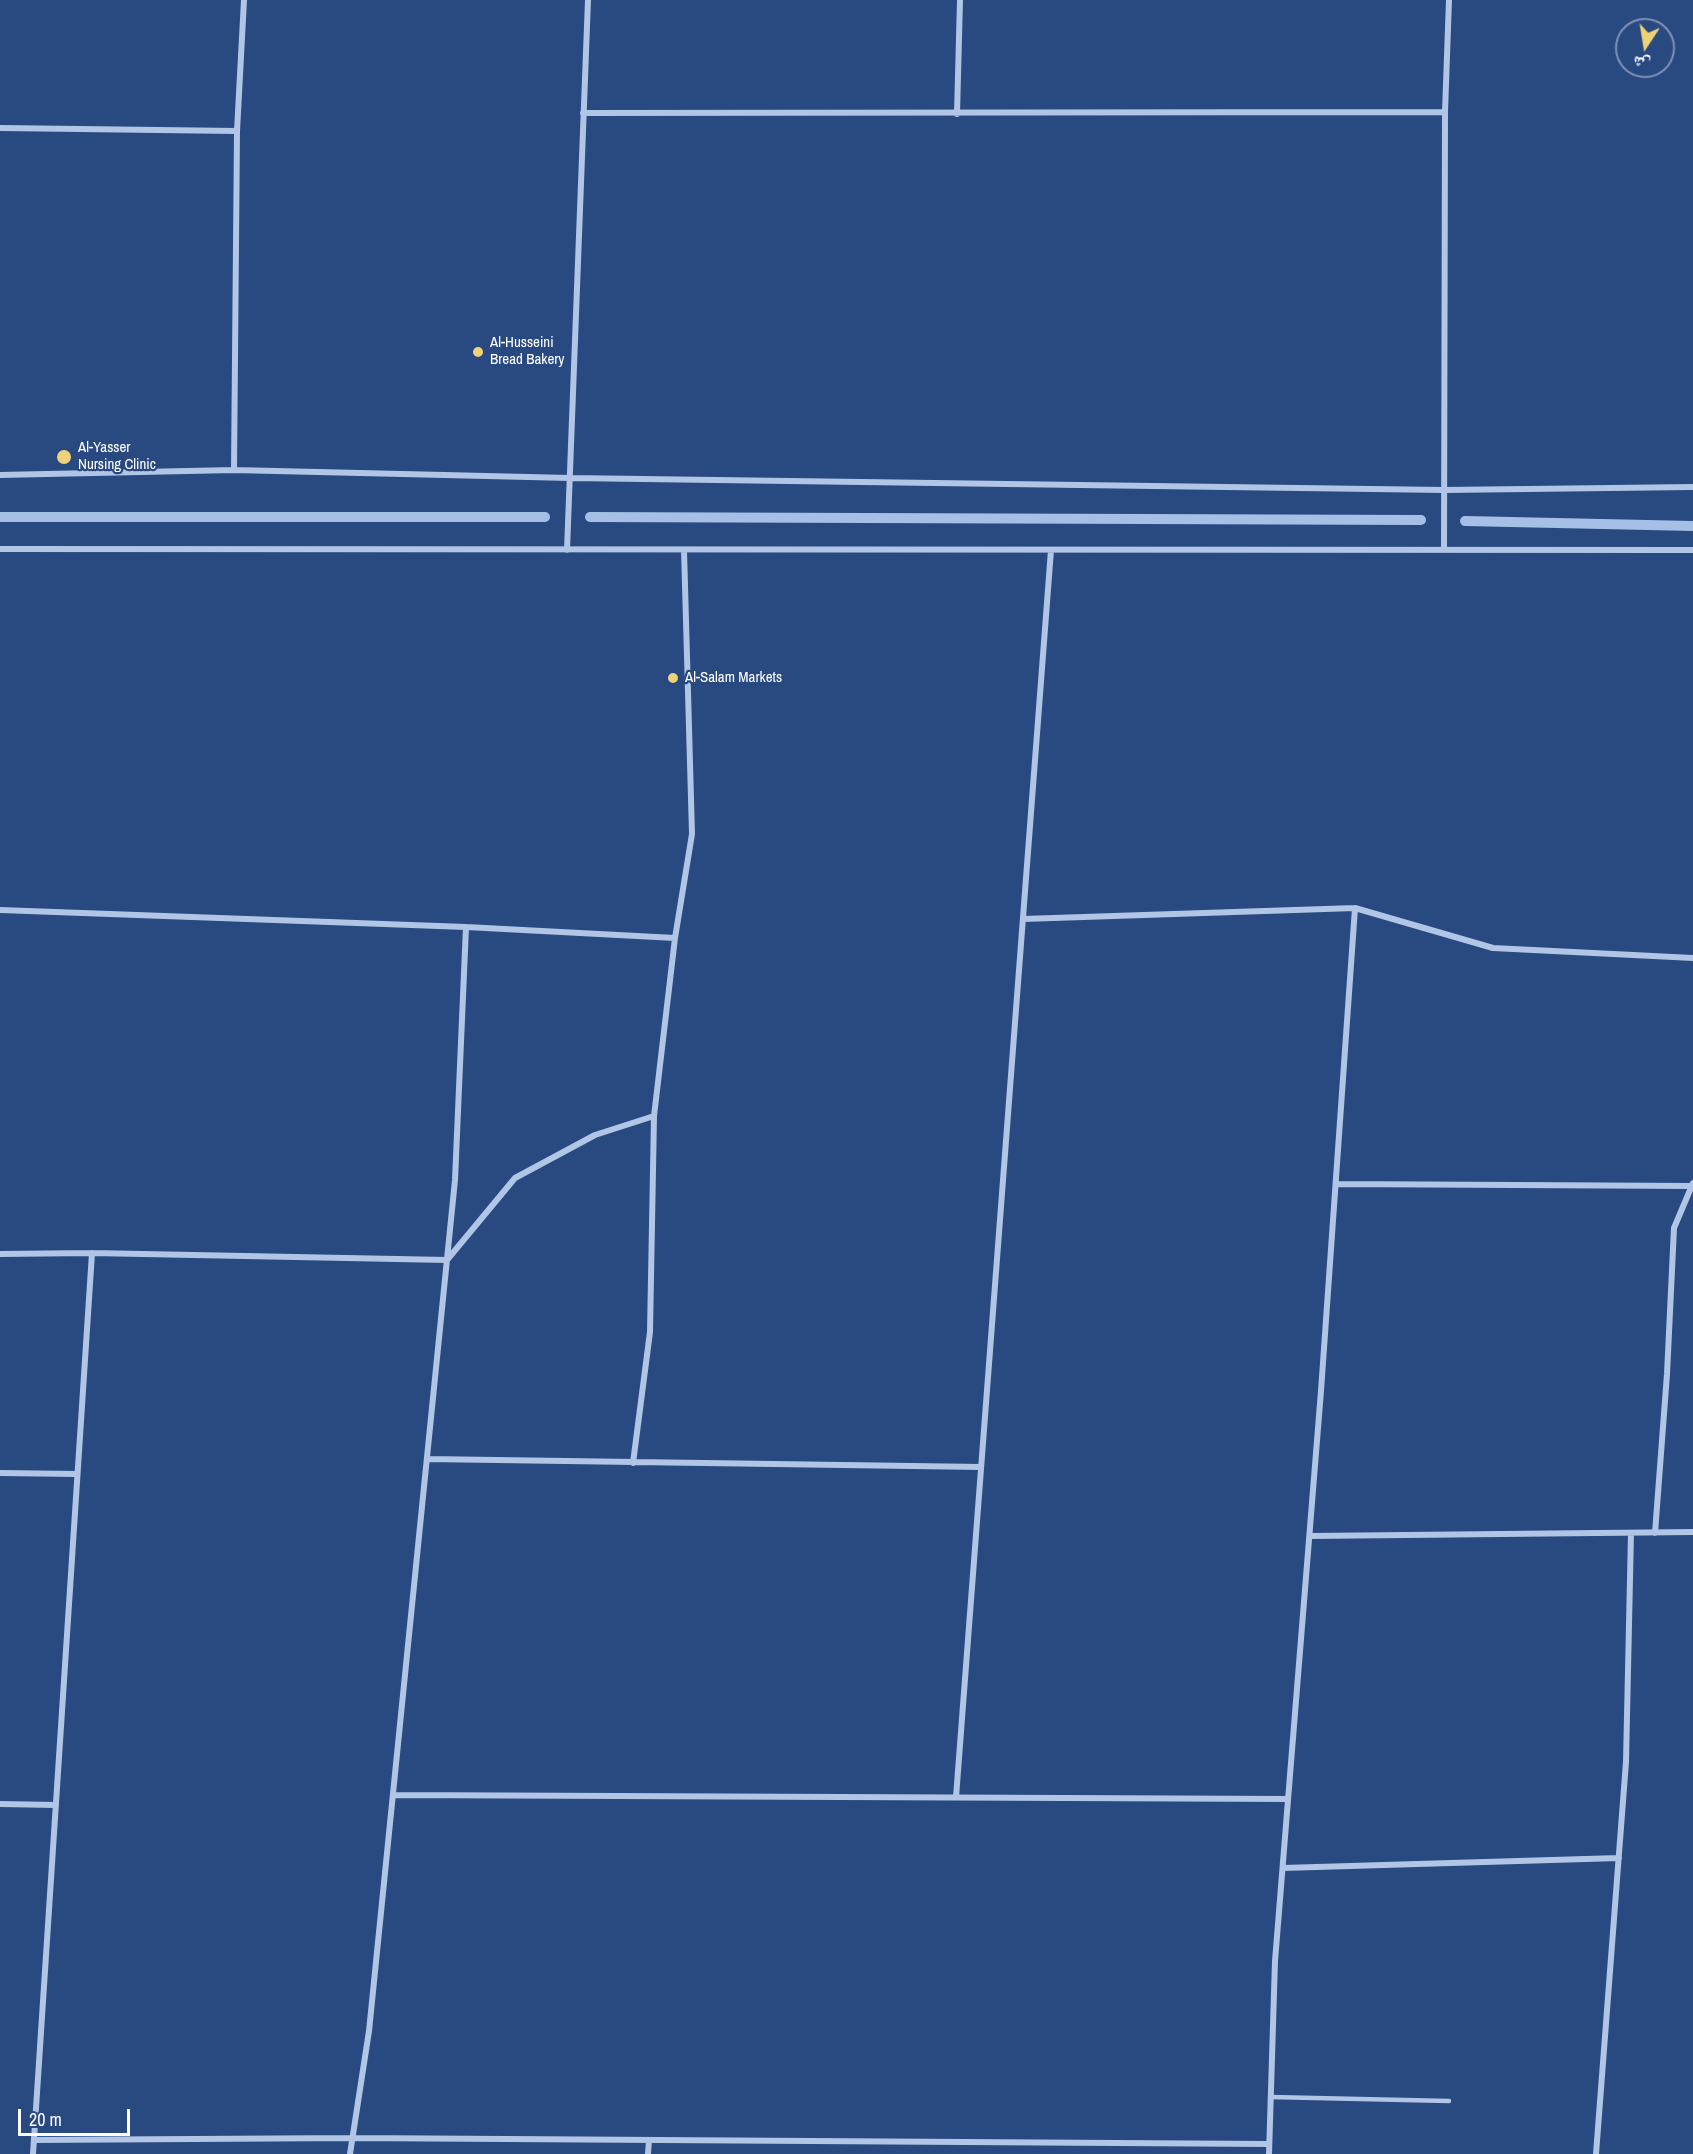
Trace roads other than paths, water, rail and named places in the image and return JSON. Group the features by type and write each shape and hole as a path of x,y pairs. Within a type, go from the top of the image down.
{"street":[{"path":"234,470 237,131 244,0"},
{"path":"567,550 588,0"},
{"path":"957,114 960,0"},
{"path":"1444,550 1445,112 1449,0"},
{"path":"583,113 1445,112"},
{"path":"0,128 237,131"},
{"path":"0,475 234,470 570,478 1444,490 1693,487"},
{"path":"0,549 1693,550"},
{"path":"633,1463 650,1332 654,1116 675,938 692,834 684,550"},
{"path":"956,1797 1051,550"},
{"path":"1023,919 1355,908 1493,948 1693,958"},
{"path":"1269,2154 1275,1961 1310,1536 1355,908"},
{"path":"0,910 466,927 675,938"},
{"path":"350,2154 369,2031 455,1180 466,927"},
{"path":"447,1260 515,1179 595,1135 654,1116"},
{"path":"1336,1184 1693,1185 1674,1228 1667,1374 1655,1533"},
{"path":"0,1254 92,1253 447,1260"},
{"path":"33,2154 92,1253"},
{"path":"427,1460 981,1467"},
{"path":"0,1473 77,1474"},
{"path":"1310,1536 1693,1532"},
{"path":"1596,2154 1626,1762 1630,1533"},
{"path":"393,1795 1288,1798"},
{"path":"0,1804 56,1805"},
{"path":"1282,1868 1619,1858"},
{"path":"34,2140 353,2138 1269,2144"},
{"path":"648,2154 649,2140"}],"lane":[{"path":"1270,2097 1449,2101"}],"waterway":[{"path":"0,517 545,517"},
{"path":"590,517 1421,520"},
{"path":"1465,521 1693,526"}],"place":[{"name":"Al-Husseini Bread Bakery","path":"478,352"},
{"name":"Al-Yasser Nursing Clinic","path":"64,457"},
{"name":"Al-Salam Markets","path":"673,678"}]}
